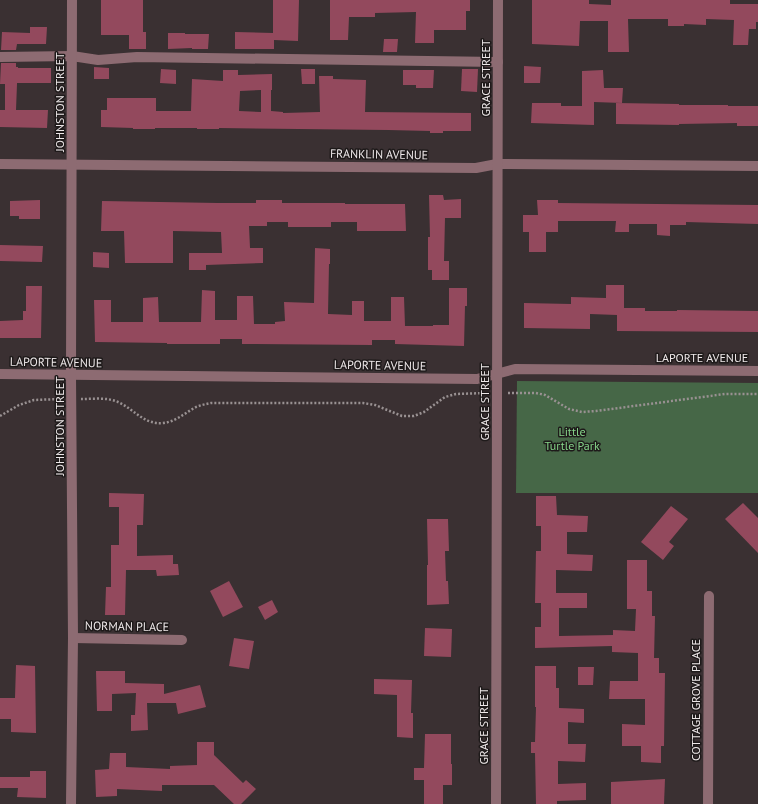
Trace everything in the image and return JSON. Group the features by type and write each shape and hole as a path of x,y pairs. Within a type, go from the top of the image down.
{"street":[{"name":"JOHNSTON STREET","path":"71,804 73,638 71,375 72,0"},
{"name":"GRACE STREET","path":"496,804 498,0"},
{"path":"0,57 72,56 98,60 137,57 498,62"},
{"name":"FRANKLIN AVENUE","path":"0,164 476,168 497,164 758,166"},
{"name":"LAPORTE AVENUE","path":"0,374 477,379 515,370 758,371"},
{"name":"COTTAGE GROVE PLACE","path":"708,804 709,596"},
{"name":"NORMAN PLACE","path":"73,638 182,640"}],"path":[{"path":"0,416 19,405 34,400 106,399 118,402 142,418 153,423 164,423 176,419 198,407 211,403 363,403 375,404 402,416 414,416 424,412 445,397 456,394 536,393 545,395 569,409 582,412 596,412 725,394 758,394"}],"green space":[{"name":"Little Turtle Park","path":"517,381 758,383 758,493 516,493"}],"building":[{"path":"101,0 143,0 143,32 146,32 146,49 129,49 129,35 101,35"},
{"path":"273,0 299,0 298,41 274,40 274,49 235,49 235,32 273,33"},
{"path":"330,0 470,0 470,11 466,11 466,30 434,30 434,43 415,43 416,12 375,13 375,17 349,17 348,40 330,40"},
{"path":"532,0 589,0 589,4 611,5 611,0 730,0 730,4 758,4 758,22 756,22 756,29 749,29 748,45 733,45 734,20 706,19 706,25 684,24 684,26 668,26 668,19 628,19 629,52 608,52 608,21 580,21 579,46 532,44"},
{"path":"30,27 47,27 46,44 17,44 16,50 1,50 2,32 30,33"},
{"path":"168,33 209,34 208,49 168,49"},
{"path":"384,39 398,39 397,52 383,52"},
{"path":"1,63 16,63 16,67 18,68 51,68 51,83 17,83 16,110 48,110 47,128 0,127 0,110 5,110 5,84 0,84"},
{"path":"524,66 541,67 540,83 524,83"},
{"path":"94,67 109,68 109,79 94,79"},
{"path":"161,69 176,70 176,84 160,83"},
{"path":"301,69 315,69 315,84 302,84"},
{"path":"462,69 478,69 477,92 461,91"},
{"path":"223,70 238,70 238,75 272,74 271,111 283,113 320,112 319,76 333,76 333,79 366,80 365,112 471,113 471,131 443,131 443,133 430,133 430,131 388,130 219,128 133,129 101,127 101,110 107,110 107,98 156,98 156,111 191,111 192,79 223,81","holes":["261,90 261,112 239,111 240,91"]},
{"path":"403,70 434,70 433,88 416,88 416,85 403,85"},
{"path":"603,70 604,88 623,88 622,103 594,102 594,125 531,123 532,103 561,103 561,106 582,106 582,71"},
{"path":"616,103 758,106 758,126 737,126 737,123 679,125 616,124"},
{"path":"429,195 443,195 444,200 461,199 461,218 445,218 444,261 449,261 449,280 432,280 432,270 428,270 428,237 430,237"},
{"path":"40,200 40,219 19,219 19,216 10,216 10,201"},
{"path":"256,200 282,200 282,203 405,204 406,231 357,231 357,222 331,222 331,227 288,227 288,222 267,222 267,226 249,226 250,248 263,248 263,263 206,265 206,270 189,270 189,253 222,253 221,232 173,231 173,263 125,263 124,231 101,231 102,201 256,203"},
{"path":"537,200 558,200 558,203 758,205 758,224 686,222 686,225 670,225 670,236 657,235 657,224 629,224 629,232 615,232 616,221 558,221 558,232 546,232 546,252 529,252 529,232 523,232 523,215 538,215"},
{"path":"0,245 43,246 42,262 0,261"},
{"path":"315,248 330,249 328,314 352,315 352,301 364,301 364,321 391,321 391,297 404,297 405,326 449,325 449,288 467,288 464,346 395,344 395,340 372,340 372,345 242,344 242,339 220,339 220,344 95,342 94,300 111,300 111,322 143,322 143,298 158,297 159,322 201,322 202,290 215,291 215,320 237,320 237,296 253,296 254,324 275,324 275,322 285,321 284,302 314,303"},
{"path":"93,252 109,253 109,268 93,267"},
{"path":"606,285 624,285 624,308 645,308 645,311 758,311 758,332 617,331 617,315 590,314 590,329 524,328 524,303 571,304 571,297 606,298"},
{"path":"26,286 42,286 41,338 0,338 0,321 23,320 23,311 26,311"},
{"path":"109,493 144,494 143,525 137,525 137,556 173,555 173,564 178,564 179,575 157,576 156,570 126,570 125,615 105,615 106,587 111,587 111,545 119,545 119,507 109,507"},
{"path":"536,496 556,496 557,515 588,516 587,532 567,532 567,554 593,555 592,571 556,570 556,593 587,593 587,608 559,608 559,636 613,635 613,630 635,631 636,609 627,609 627,560 647,560 647,591 652,591 652,616 655,616 654,658 659,658 659,673 665,673 664,746 661,746 661,763 641,762 641,746 622,746 622,724 645,725 645,699 609,699 610,681 638,681 638,653 612,652 612,646 535,648 535,627 541,627 541,603 535,603 536,551 541,551 541,526 536,526"},
{"path":"743,503 758,518 758,553 725,519"},
{"path":"671,506 688,519 669,542 674,546 663,560 641,542"},
{"path":"427,519 448,519 449,551 445,551 446,581 448,581 449,604 427,605"},
{"path":"229,581 243,607 223,617 210,591"},
{"path":"272,600 278,612 265,620 258,607"},
{"path":"425,628 452,629 451,657 424,656"},
{"path":"234,638 254,641 249,669 229,666"},
{"path":"16,665 35,666 36,733 11,732 11,719 0,719 0,698 15,698"},
{"path":"535,666 556,666 556,688 559,688 559,708 584,709 584,723 568,722 568,744 586,744 585,762 558,761 558,784 586,783 586,800 557,801 557,804 536,804 535,753 531,753 531,742 535,742"},
{"path":"578,667 594,667 593,685 578,685"},
{"path":"96,671 125,671 125,683 164,684 164,694 200,685 206,707 178,714 176,703 147,703 148,730 131,731 131,715 135,715 136,693 112,694 112,711 97,711"},
{"path":"374,679 412,680 411,713 413,713 413,738 397,737 397,695 374,694"},
{"path":"425,734 451,734 452,785 443,785 443,804 424,804 424,780 414,780 414,768 424,768"},
{"path":"197,742 214,742 214,755 243,783 246,780 256,789 241,804 234,804 214,785 162,785 162,791 117,789 117,796 96,797 95,770 109,769 110,753 126,753 126,767 170,769 170,766 197,765"},
{"path":"30,771 46,771 46,798 17,797 18,788 0,788 0,777 30,777"},
{"path":"665,779 664,804 611,804 611,782"}]}
